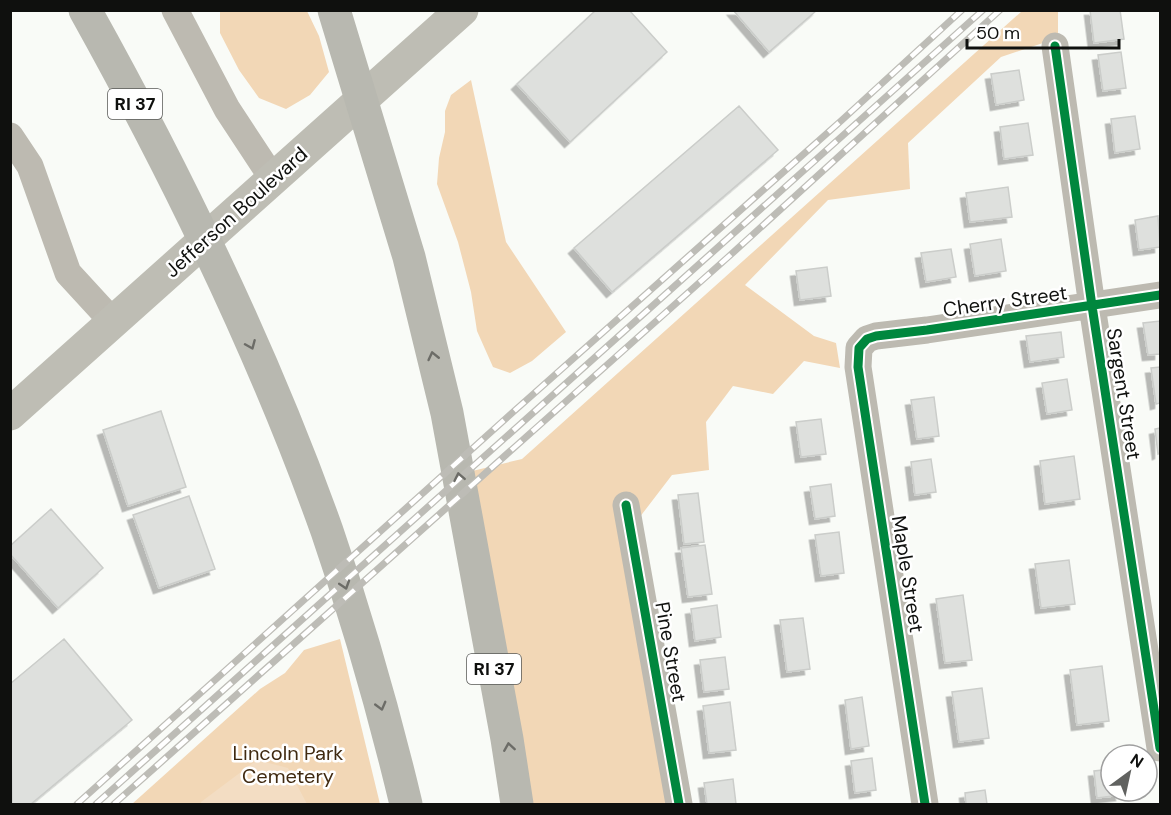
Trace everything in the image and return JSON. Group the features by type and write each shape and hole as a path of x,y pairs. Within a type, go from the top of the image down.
{"highway":[{"path":"61,10 184,198"},
{"name":"RI 37","path":"85,10 184,198 284,421 326,530 365,650 406,804"},
{"name":"RI 37","path":"334,10 410,257 447,413 518,804"}],"main road":[{"name":"Jefferson Boulevard","path":"10,414 462,10"}],"street":[{"path":"175,10 227,109 273,179"},
{"name":"Sargent Street","path":"1055,46 1092,306 1161,748"},
{"path":"10,136 30,166 68,273 113,322"},
{"name":"Cherry Street","path":"859,348 867,339 876,336 1161,296"},
{"name":"Maple Street","path":"859,348 858,367 925,804"},
{"name":"Pine Street","path":"626,506 680,804"}],"green space":[{"path":"220,11 307,11 319,36 329,72 310,95 286,109 259,98 239,70 220,33"},
{"path":"1022,11 1058,11 1058,38 1001,57 908,143 910,189 828,200 745,285 814,336 836,343 840,368 804,361 773,394 733,386 706,422 709,470 672,475 636,522 676,804 517,804 468,472 522,459"},
{"path":"471,80 506,242 566,332 532,361 510,373 493,367 477,331 471,292 458,242 437,184 439,158 445,132 445,111 451,95"},
{"path":"340,639 380,804 307,804 288,768 257,760 201,804 132,804 260,689 285,673 304,650"},
{"name":"Lincoln Park Cemetery","path":"315,692 334,804 199,804 197,787"}],"building":[{"path":"596,10 629,10 667,52 570,142 517,84"},
{"path":"733,10 817,10 769,52"},
{"path":"1090,10 1120,10 1124,39 1094,43"},
{"path":"1121,52 1126,88 1103,91 1098,55"},
{"path":"1019,70 1024,100 996,105 991,74"},
{"path":"739,106 778,150 612,292 574,248"},
{"path":"1135,116 1140,149 1115,153 1111,119"},
{"path":"1028,123 1033,155 1004,159 1000,127"},
{"path":"1008,187 1012,217 970,222 966,193"},
{"path":"1158,216 1160,247 1139,250 1135,220"},
{"path":"1001,239 1006,271 975,276 970,244"},
{"path":"951,249 956,277 926,282 921,253"},
{"path":"827,267 831,296 800,300 796,271"},
{"path":"1160,321 1160,354 1148,355 1143,323"},
{"path":"1061,332 1064,357 1030,362 1026,336"},
{"path":"1160,367 1160,403 1156,404 1151,368"},
{"path":"1067,379 1072,410 1047,414 1042,383"},
{"path":"934,397 939,436 917,439 911,400"},
{"path":"161,411 186,487 128,506 103,430"},
{"path":"821,419 826,454 801,457 796,422"},
{"path":"1160,428 1160,453 1158,454 1155,429"},
{"path":"1074,456 1080,499 1045,504 1040,461"},
{"path":"931,459 936,492 915,495 911,462"},
{"path":"831,484 835,516 815,519 810,487"},
{"path":"698,493 704,542 684,544 678,495"},
{"path":"189,496 215,569 159,588 133,515"},
{"path":"51,509 103,568 58,608 10,554 10,546"},
{"path":"839,532 844,573 821,576 815,535"},
{"path":"705,545 712,594 688,597 681,548"},
{"path":"1069,560 1075,604 1041,608 1035,564"},
{"path":"963,595 972,660 945,663 936,599"},
{"path":"717,605 721,637 695,641 691,609"},
{"path":"803,618 810,669 787,672 780,620"},
{"path":"64,639 132,720 31,804 12,804 10,684"},
{"path":"725,657 729,689 704,692 700,660"},
{"path":"1102,666 1109,721 1077,725 1070,670"},
{"path":"982,688 989,738 959,742 952,692"},
{"path":"862,697 869,746 851,749 845,700"},
{"path":"730,702 736,750 709,753 703,706"},
{"path":"872,758 876,790 855,793 851,761"},
{"path":"1099,770 1099,798 1097,798 1094,771"},
{"path":"733,779 736,804 707,804 704,783"},
{"path":"985,790 987,804 966,804 965,793"}],"railway":[{"path":"77,804 962,10"},
{"path":"96,804 983,10"},
{"path":"114,804 727,258 1000,10"}],"cycle path":[{"path":"1055,46 1092,306 1160,748"},
{"path":"925,804 858,367 859,348 867,339 876,336 1160,295"},
{"path":"626,505 679,804"}]}
